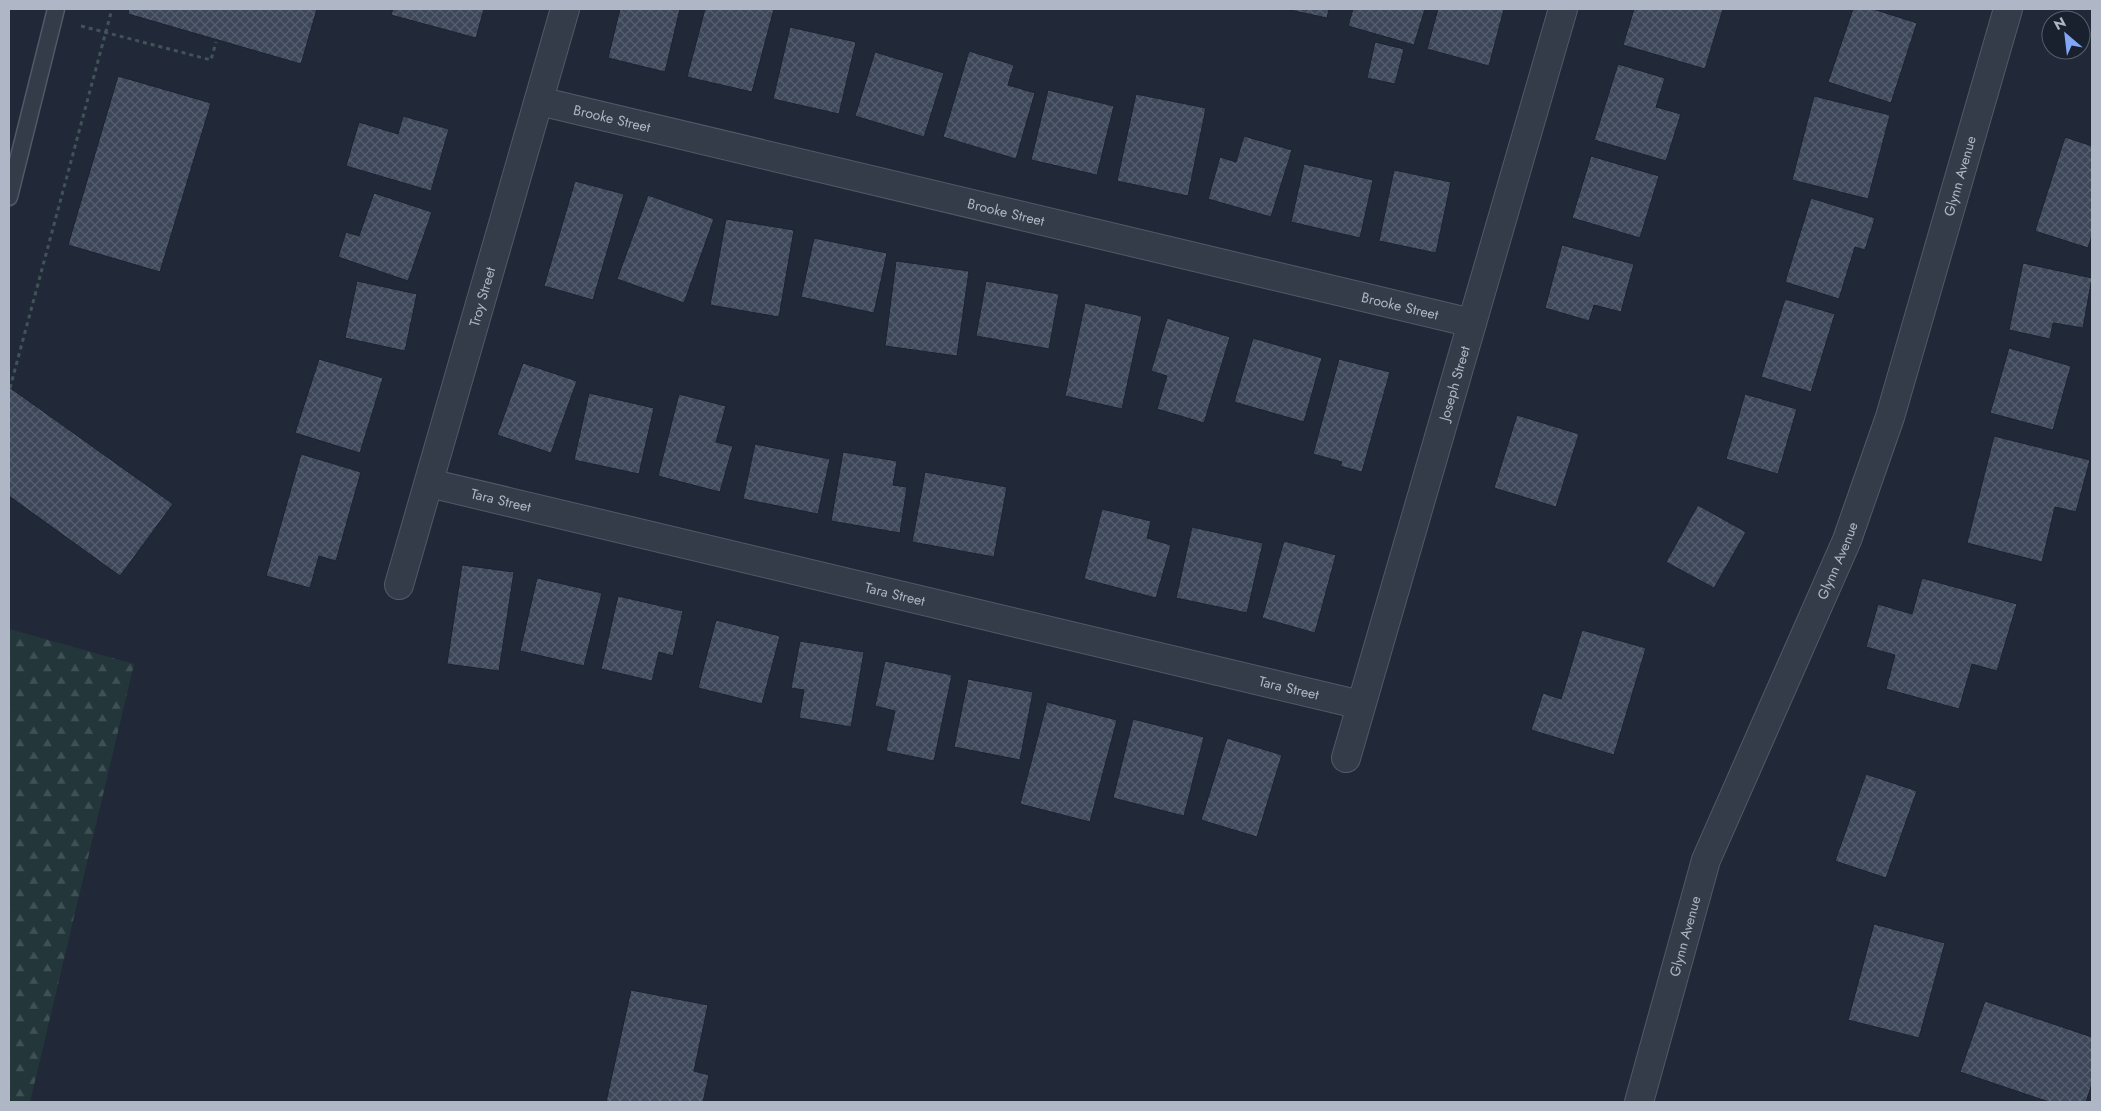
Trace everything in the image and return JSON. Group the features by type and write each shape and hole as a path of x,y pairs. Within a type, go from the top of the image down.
{"street":[{"name":"Troy Street","path":"399,585 565,9"},
{"name":"Joseph Street","path":"1346,758 1564,9"},
{"name":"Glynn Avenue","path":"1639,1102 1706,860 1848,540 1887,426 2008,9"},
{"name":"Brooke Street","path":"538,101 1472,323"},
{"name":"Tara Street","path":"428,483 1361,705"}],"lane":[{"path":"9,197 54,14"}],"path":[{"path":"10,388 112,9"},
{"path":"54,14 106,32 211,60 216,42"}],"green space":[{"path":"9,629 134,664 30,1102 9,1102"}],"building":[{"path":"129,9 317,9 301,64 128,14"},
{"path":"393,9 484,9 476,38 391,15"},
{"path":"620,9 680,9 665,72 608,58"},
{"path":"705,9 774,9 752,92 687,77"},
{"path":"1285,9 1329,9 1327,18"},
{"path":"1353,9 1425,9 1414,45 1348,26"},
{"path":"1438,9 1504,9 1489,66 1427,49"},
{"path":"1634,9 1723,9 1705,69 1623,45"},
{"path":"1853,9 1873,9 1917,23 1891,103 1828,82"},
{"path":"790,27 856,42 839,114 773,99"},
{"path":"1375,42 1404,49 1395,84 1367,78"},
{"path":"969,51 1014,65 1008,85 1035,93 1016,159 943,137"},
{"path":"875,52 944,73 924,137 855,116"},
{"path":"1618,64 1665,78 1656,107 1681,114 1666,161 1594,140"},
{"path":"118,76 211,103 160,272 68,245"},
{"path":"1048,90 1114,106 1097,175 1031,160"},
{"path":"1136,94 1206,108 1188,196 1117,181"},
{"path":"1814,96 1890,115 1868,199 1792,180"},
{"path":"403,116 449,129 431,191 346,166 359,122 398,134"},
{"path":"1244,136 1292,150 1271,217 1208,199 1220,157 1236,162"},
{"path":"2065,137 2092,146 2092,235 2088,248 2035,231"},
{"path":"1591,156 1659,176 1640,238 1572,218"},
{"path":"1304,164 1373,180 1360,238 1291,222"},
{"path":"1394,170 1451,182 1436,253 1379,241"},
{"path":"575,181 624,194 593,300 544,286"},
{"path":"374,193 432,212 408,281 338,257 346,232 359,236"},
{"path":"648,195 714,219 684,303 617,279"},
{"path":"1811,198 1875,218 1865,250 1855,247 1839,299 1785,282"},
{"path":"726,219 794,230 779,317 710,305"},
{"path":"814,238 887,253 874,313 801,297"},
{"path":"1562,245 1634,264 1621,312 1594,305 1589,321 1545,308"},
{"path":"896,261 969,271 957,356 885,346"},
{"path":"2023,263 2092,278 2083,328 2053,323 2050,339 2009,330"},
{"path":"357,281 417,294 405,351 345,338"},
{"path":"986,281 1059,294 1049,349 976,336"},
{"path":"1785,299 1835,314 1811,392 1761,377"},
{"path":"1085,303 1142,316 1122,409 1065,396"},
{"path":"1167,318 1230,337 1204,423 1157,409 1167,376 1151,371"},
{"path":"1253,338 1322,358 1304,422 1234,402"},
{"path":"2009,348 2071,366 2053,430 1990,413"},
{"path":"319,359 383,378 360,453 295,433"},
{"path":"1339,359 1390,372 1362,472 1340,466 1342,462 1313,454"},
{"path":"523,363 577,381 551,453 497,435"},
{"path":"9,387 173,504 120,576 9,496"},
{"path":"589,393 654,408 639,474 574,460"},
{"path":"679,394 726,406 716,442 733,446 720,492 658,476"},
{"path":"1745,394 1797,409 1778,474 1726,459"},
{"path":"1517,415 1579,434 1556,507 1494,488"},
{"path":"1994,436 2090,460 2076,512 2055,507 2042,562 1967,543"},
{"path":"755,444 830,459 818,514 743,499"},
{"path":"843,452 897,461 893,485 907,487 900,533 831,521"},
{"path":"301,454 361,472 336,561 319,556 310,588 266,576"},
{"path":"925,472 1007,487 994,557 912,542"},
{"path":"1698,505 1746,532 1714,588 1666,562"},
{"path":"1102,509 1151,521 1147,538 1171,545 1156,598 1084,579"},
{"path":"1192,527 1263,543 1247,613 1176,598"},
{"path":"1284,541 1336,555 1315,633 1262,618"},
{"path":"462,565 514,572 499,671 447,664"},
{"path":"537,578 602,593 584,666 520,651"},
{"path":"1922,578 2017,604 1997,671 1972,664 1959,709 1886,689 1895,655 1866,647 1878,604 1912,614"},
{"path":"618,596 683,611 673,656 659,652 652,681 601,669"},
{"path":"716,620 780,636 762,704 698,688"},
{"path":"1582,630 1646,648 1614,755 1531,730 1543,693 1561,699"},
{"path":"800,641 864,652 851,727 799,718 804,690 791,688"},
{"path":"885,661 952,675 934,761 886,751 895,711 875,706"},
{"path":"968,679 1033,692 1020,760 954,747"},
{"path":"1047,702 1117,720 1090,822 1020,804"},
{"path":"1133,719 1204,737 1184,816 1113,798"},
{"path":"1227,738 1282,755 1257,837 1201,820"},
{"path":"1866,774 1917,791 1886,878 1835,861"},
{"path":"1874,924 1945,943 1919,1038 1848,1020"},
{"path":"631,990 708,1005 694,1071 709,1075 703,1102 606,1102"},
{"path":"1985,1001 2092,1037 2092,1084 2086,1102 2049,1102 1960,1072"}]}
